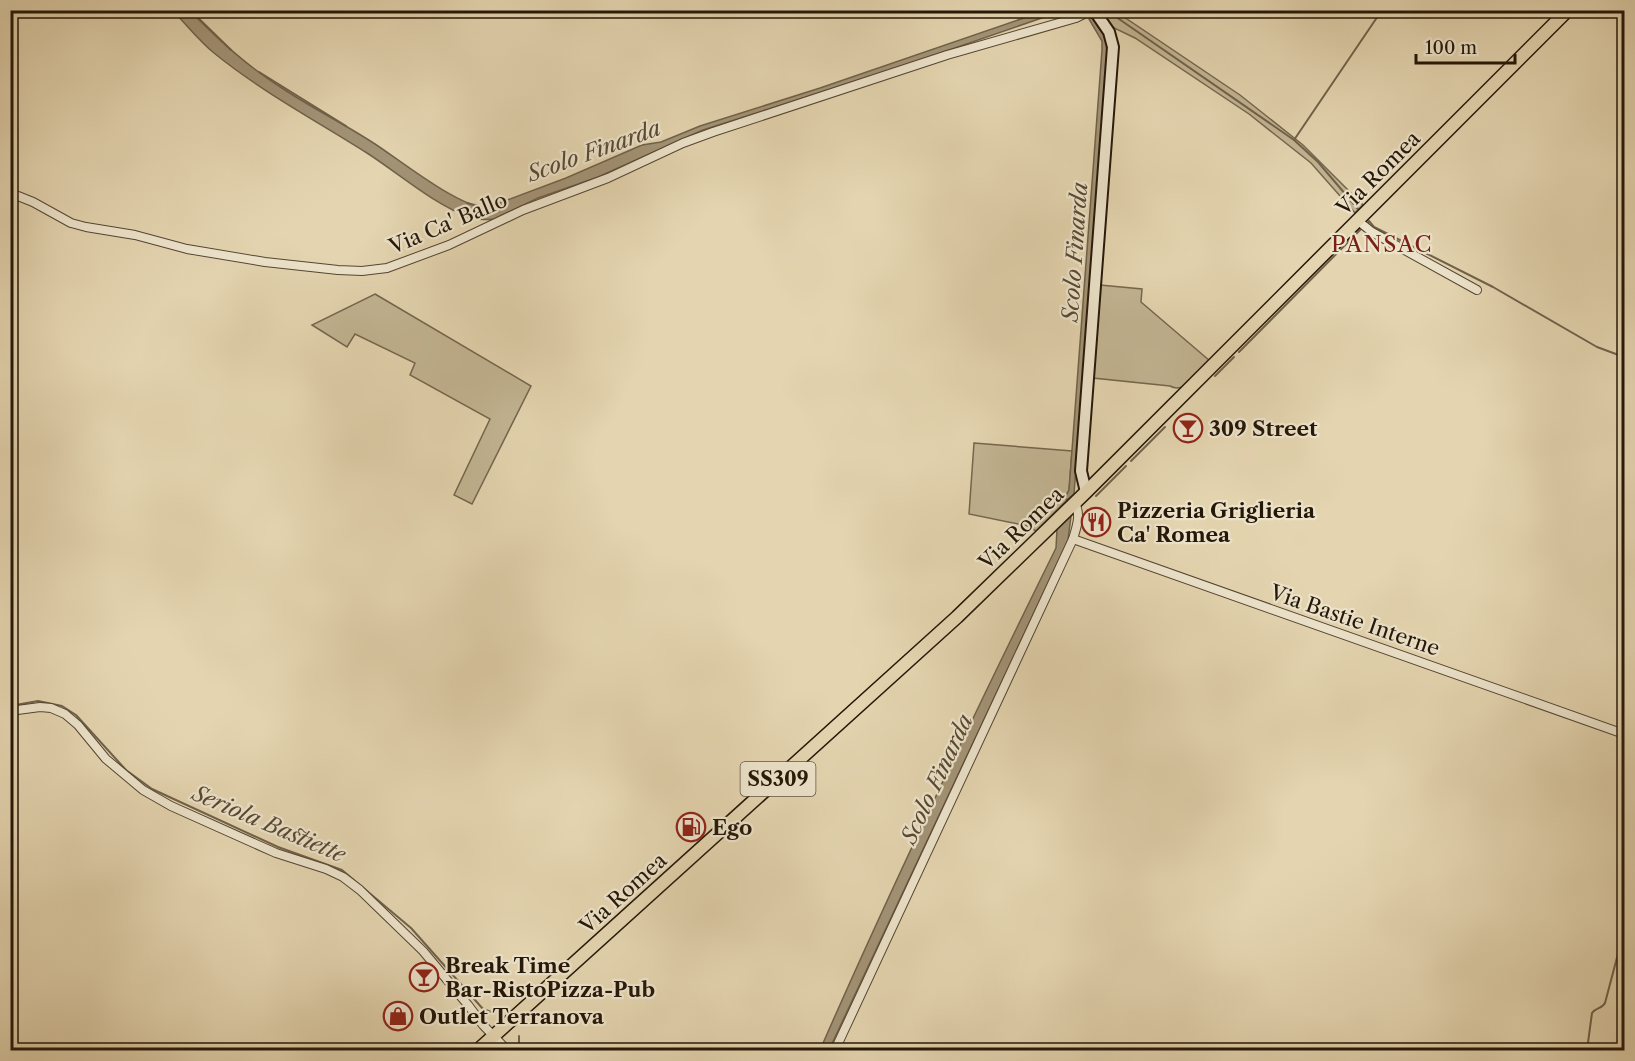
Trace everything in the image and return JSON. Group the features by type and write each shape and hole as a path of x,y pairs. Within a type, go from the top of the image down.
{"main road":[{"name":"Via Romea","path":"478,1050 957,617 1075,503 1568,10"}],"street":[{"name":"Via Ca' Ballo","path":"10,197 18,196 33,202 71,223 135,235 188,249 265,262 338,270 362,271 387,268 450,245 523,210 608,178 693,139 947,55 1076,18 1093,10"},
{"path":"1086,492 1081,471 1113,47 1109,32 1093,10"},
{"path":"1357,220 1372,232 1477,290"},
{"path":"836,1050 1073,539 1078,517 1075,503"},
{"name":"Via Bastie Interne","path":"1073,539 1624,734"},
{"path":"10,711 40,707 51,708 65,714 78,725 106,759 143,790 171,806 276,853 343,877 360,890 423,951 507,1050"}],"shaded area":[{"path":"173,11 190,11 235,53 272,81 364,137 429,182 460,200 486,208 566,178 642,145 661,142 700,126 820,88 1044,11 1062,11 891,70 703,130 598,177 538,198 494,219 485,220 471,218 444,205 251,80 208,48"},
{"path":"1098,11 1115,11 1240,95 1303,145 1363,205 1355,213 1311,163 1249,114 1135,38 1112,27"},
{"path":"1093,17 1103,35 1107,54 1074,494 1067,500 1065,498 1069,490 1102,50 1102,41 1089,19"},
{"path":"1100,285 1142,289 1141,302 1210,361 1187,384 1176,388 1093,378"},
{"path":"375,294 531,386 472,504 454,495 490,419 410,375 415,363 355,334 347,347 312,325"},
{"path":"974,443 1072,451 1069,490 1065,498 1067,500 1036,531 1028,526 969,514"},
{"path":"1071,516 1068,540 829,1050 820,1050 935,798 1056,548 1057,529"}],"waterway":[{"name":"Scolo Finarda","path":"190,10 231,50"},
{"path":"1106,10 1294,140 1318,162 1358,209"},
{"path":"1294,140 1382,10"},
{"name":"Scolo Finarda","path":"259,72 346,126"},
{"name":"Scolo Finarda","path":"467,203 482,207 496,204"},
{"path":"1368,223 1369,221 1374,227 1493,287 1597,347 1624,357"},
{"path":"1239,352 1362,228"},
{"path":"1215,376 1234,357"},
{"path":"1131,461 1165,427"},
{"path":"1096,496 1126,466"},
{"name":"Seriola Bastiette","path":"10,706 38,701 62,706 76,715 126,770 152,789 278,847 342,870 411,928 483,1009 494,1013"},
{"path":"1587,1050 1592,1013 1605,1003 1624,931"},
{"name":"Seriola Bastiette","path":"519,1036 521,1050"}],"place":[{"name":"309 Street","path":"1188,428"},
{"name":"Pizzeria Griglieria Ca' Romea","path":"1096,522"},
{"name":"Ego","path":"691,827"},
{"name":"Break Time Bar-RistoPizza-Pub","path":"424,977"},
{"name":"Outlet Terranova","path":"398,1016"}],"district":[{"name":"PANSAC","path":"1382,244"}]}
